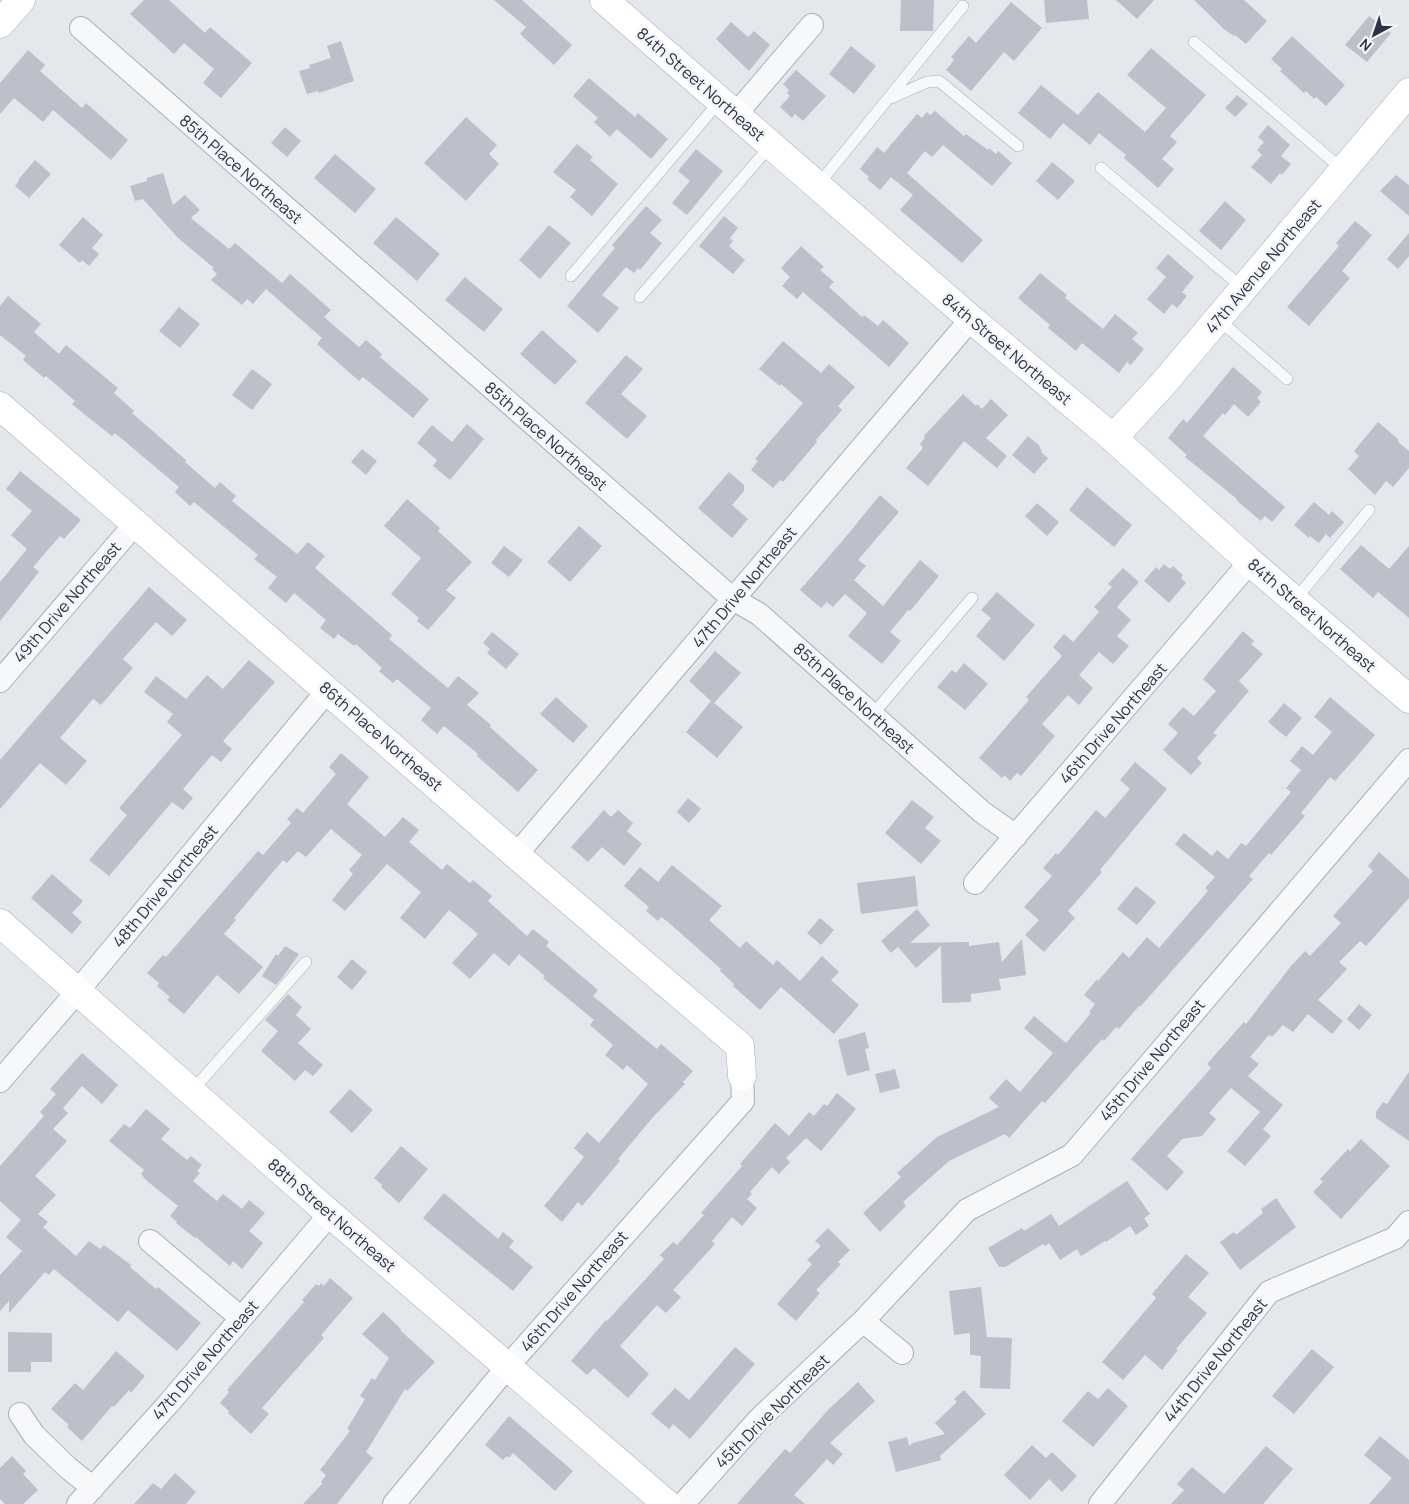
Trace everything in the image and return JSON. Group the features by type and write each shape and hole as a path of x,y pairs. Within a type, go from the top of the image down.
{"street":[{"path":"0,24 21,0"},
{"name":"84th Street Northeast","path":"604,0 971,319 1113,438 1250,562 1409,699"},
{"path":"728,108 812,25"},
{"name":"85th Place Northeast","path":"81,28 733,599 759,614 982,812 1016,836"},
{"name":"47th Avenue Northeast","path":"1113,438 1164,384 1409,92"},
{"name":"47th Drive Northeast","path":"516,855 971,319"},
{"name":"86th Place Northeast","path":"0,406 516,855 740,1046 742,1076"},
{"name":"49th Drive Northeast","path":"0,681 135,524"},
{"name":"46th Drive Northeast","path":"975,883 1250,562"},
{"name":"48th Drive Northeast","path":"0,1081 77,992 328,690"},
{"name":"45th Drive Northeast","path":"683,1504 759,1419 863,1321 967,1210 1072,1155 1409,760"},
{"name":"88th Street Northeast","path":"0,923 330,1214 667,1504"},
{"name":"46th Drive Northeast","path":"394,1504 508,1366 743,1101 742,1076"},
{"name":"47th Drive Northeast","path":"78,1504 169,1403 330,1214"},
{"name":"44th Drive Northeast","path":"1100,1504 1269,1292 1395,1238 1409,1222"},
{"path":"150,1241 241,1318"},
{"path":"863,1321 902,1353"},
{"path":"20,1414 34,1435 67,1467 93,1488"}],"lane":[{"path":"818,186 963,6"},
{"path":"1194,42 1343,170"},
{"path":"887,100 928,82 939,80 1018,146"},
{"path":"571,276 728,108"},
{"path":"640,297 771,145"},
{"path":"1101,168 1244,289"},
{"path":"1218,319 1287,380"},
{"path":"1295,600 1369,510"},
{"path":"873,714 972,598"},
{"path":"191,1092 306,962"}],"building":[{"path":"144,0 169,0 205,33 210,27 252,63 221,98 203,83 214,69 184,43 174,54 130,14"},
{"path":"494,0 522,0 572,45 554,65 520,34 526,27"},
{"path":"901,0 934,0 933,31 900,31"},
{"path":"1044,0 1087,0 1089,19 1046,23"},
{"path":"1116,0 1154,0 1137,19"},
{"path":"1194,0 1244,0 1267,21 1246,44 1225,30"},
{"path":"1011,2 1042,28 1014,61 1004,52 971,91 946,70 954,60 951,57 969,36 976,43"},
{"path":"1369,16 1391,33 1367,62 1345,45"},
{"path":"731,22 748,37 754,31 770,45 749,71 716,39"},
{"path":"1292,36 1345,85 1326,106 1316,97 1314,99 1306,91 1304,93 1280,71 1282,69 1271,59"},
{"path":"341,41 354,81 319,93 318,91 307,94 299,71 310,68 309,65 331,58 327,46"},
{"path":"851,46 876,66 854,94 829,74"},
{"path":"1151,48 1206,95 1170,136 1177,142 1162,159 1174,169 1158,188 1124,158 1126,155 1099,133 1090,145 1063,123 1050,139 1018,113 1041,85 1078,115 1098,92 1145,132 1166,108 1127,75"},
{"path":"28,50 45,65 40,71 82,108 86,103 128,140 111,160 53,110 43,122 14,98 0,114 0,83"},
{"path":"796,70 826,96 803,121 795,114 792,118 780,107 790,96 787,93 789,90 783,84"},
{"path":"589,78 635,117 638,113 668,139 651,159 617,129 610,137 594,122 598,118 573,96"},
{"path":"1237,95 1248,104 1235,117 1225,108"},
{"path":"935,111 964,136 966,134 996,154 998,151 1012,163 992,186 943,145 932,157 925,151 907,173 983,240 962,263 900,210 913,195 891,177 880,190 867,179 869,177 860,169 877,147 884,153 917,114 922,118 927,112 930,115"},
{"path":"466,117 497,145 489,154 499,164 466,201 424,163"},
{"path":"1268,125 1290,145 1281,156 1291,164 1271,184 1251,167 1262,155 1257,150 1264,142 1258,137"},
{"path":"285,127 301,141 287,157 271,143"},
{"path":"577,144 593,157 590,160 618,184 592,216 570,197 576,190 553,172"},
{"path":"696,149 723,171 687,215 672,203 690,181 678,171"},
{"path":"335,154 376,189 355,213 314,178"},
{"path":"35,160 51,174 29,198 15,186"},
{"path":"1052,162 1075,181 1058,200 1036,181"},
{"path":"163,173 173,205 185,195 200,210 191,218 229,249 235,243 282,283 290,274 331,310 324,317 359,347 366,340 382,354 380,357 429,399 413,418 363,377 359,381 317,344 322,338 266,289 253,304 247,299 242,305 211,280 217,274 212,269 214,268 178,238 143,199 135,201 130,186 147,181 147,178"},
{"path":"1396,175 1409,185 1409,216 1380,191"},
{"path":"1225,201 1246,220 1221,250 1199,231"},
{"path":"646,206 662,220 650,233 662,243 640,270 638,268 634,273 626,267 602,295 619,308 598,333 567,306 615,248 612,245"},
{"path":"724,216 738,228 730,238 733,241 729,246 745,260 733,274 699,246"},
{"path":"83,217 103,235 92,248 99,254 89,266 82,260 80,263 59,245"},
{"path":"396,217 440,254 417,281 373,243"},
{"path":"1355,221 1372,235 1342,271 1350,278 1309,326 1287,307 1339,246 1336,243"},
{"path":"549,225 571,243 540,279 519,260"},
{"path":"1409,233 1409,256 1398,269 1387,259"},
{"path":"801,246 824,267 820,270 834,282 829,287 862,317 864,315 878,326 883,320 909,343 889,367 803,292 797,299 782,286 790,277 781,268"},
{"path":"1168,254 1194,277 1182,292 1187,296 1177,308 1172,304 1164,314 1147,299 1166,277 1156,268"},
{"path":"1040,273 1067,295 1065,298 1103,329 1115,314 1138,333 1132,339 1144,349 1131,365 1127,362 1119,373 1082,343 1076,351 1048,328 1050,325 1018,298"},
{"path":"465,277 503,309 484,332 445,300"},
{"path":"8,296 41,324 34,332 59,354 66,345 118,388 114,393 134,411 132,413 215,488 220,482 236,496 232,501 297,554 308,542 325,556 315,568 392,635 389,639 448,688 458,676 479,693 467,705 538,770 518,792 477,756 478,754 444,726 437,734 421,720 431,708 397,679 393,683 379,671 382,668 356,644 354,646 338,634 334,639 320,628 326,620 294,593 286,603 268,588 277,577 254,559 258,555 194,502 190,506 175,492 179,487 115,433 112,436 84,414 72,404 75,401 46,376 44,378 23,360 26,356 0,335 0,306"},
{"path":"179,307 200,324 180,348 159,331"},
{"path":"542,330 577,361 555,385 520,354"},
{"path":"783,341 821,373 829,364 855,387 838,406 842,410 816,440 817,442 783,482 780,480 773,488 751,470 758,461 755,459 803,403 781,384 780,386 759,369"},
{"path":"626,355 643,369 621,394 647,416 627,439 585,403"},
{"path":"1233,367 1262,392 1257,398 1261,402 1248,417 1234,404 1225,415 1223,413 1203,436 1285,507 1272,522 1265,516 1261,521 1185,457 1187,455 1168,438 1183,419 1187,423"},
{"path":"252,369 272,384 252,410 232,395"},
{"path":"963,394 982,409 991,399 1008,415 986,438 1007,456 997,468 964,441 928,486 906,468 923,448 920,444 925,438 924,436"},
{"path":"1378,422 1409,451 1409,468 1393,487 1386,481 1375,495 1348,469 1359,456 1354,451"},
{"path":"467,424 484,439 450,480 433,466 437,460 417,443 432,425 452,442"},
{"path":"1028,436 1040,446 1041,452 1048,458 1034,474 1012,455"},
{"path":"362,449 377,461 366,475 351,462"},
{"path":"20,471 81,520 64,539 60,536 33,567 39,572 0,621 0,582 27,549 11,535 32,511 6,489"},
{"path":"729,472 744,485 744,491 732,505 748,519 732,538 698,508"},
{"path":"1087,487 1132,525 1114,547 1069,510"},
{"path":"880,495 899,512 858,560 866,566 854,580 883,606 920,560 939,576 890,632 901,641 882,664 848,636 867,613 845,594 833,607 827,602 821,608 800,590"},
{"path":"407,499 440,528 438,531 472,562 446,590 456,598 428,630 417,621 419,618 391,594 421,558 384,526"},
{"path":"1314,502 1329,515 1332,511 1344,522 1330,538 1326,534 1319,543 1310,536 1309,538 1294,525"},
{"path":"1037,503 1059,522 1047,536 1025,516"},
{"path":"579,526 602,546 570,582 547,562"},
{"path":"1361,545 1389,569 1409,546 1409,618 1378,592 1373,598 1340,569"},
{"path":"504,546 523,560 509,577 491,563"},
{"path":"1164,564 1170,569 1173,566 1183,575 1181,578 1186,583 1169,603 1144,581 1156,567 1159,570"},
{"path":"1123,568 1139,582 1117,607 1131,620 1117,636 1129,646 1113,664 1099,652 1079,675 1093,688 1079,705 1068,695 1042,724 1055,736 1021,776 1017,773 1010,781 1005,775 1002,778 979,758 1029,700 1026,697 1062,656 1053,647 1064,634 1073,642 1099,612 1094,607 1112,587 1108,584"},
{"path":"149,587 187,620 172,636 156,622 123,659 133,668 101,705 93,699 60,738 87,761 66,785 40,763 0,809 0,760"},
{"path":"997,592 1035,625 1004,661 976,636 991,618 981,610"},
{"path":"1243,631 1254,641 1251,644 1263,654 1239,681 1249,691 1213,733 1217,735 1197,758 1202,763 1191,775 1163,750 1178,733 1168,724 1183,707 1194,716 1216,691 1203,679"},
{"path":"492,632 519,654 506,669 487,653 490,649 483,643"},
{"path":"715,651 741,673 714,703 743,727 717,758 686,732 711,701 689,681"},
{"path":"249,660 275,682 223,741 232,749 221,762 212,755 183,789 193,798 183,810 172,802 109,876 89,860 127,815 119,808 182,735 167,722 173,714 144,692 156,676 186,699 207,675 223,689"},
{"path":"964,663 988,684 965,710 937,687 952,670 956,673"},
{"path":"556,697 588,726 573,743 540,714"},
{"path":"1330,697 1375,735 1335,781 1330,777 1301,813 1305,816 1271,855 1269,853 1249,876 1253,879 1119,1029 1116,1027 1104,1041 1102,1039 1045,1103 1042,1101 1009,1138 1005,1134 949,1161 903,1202 906,1206 880,1232 863,1213 901,1177 897,1173 937,1137 999,1107 989,1098 1006,1079 1020,1092 1053,1053 1024,1028 1034,1016 1066,1043 1091,1013 1089,1012 1095,1004 1084,995 1097,979 1098,981 1123,952 1129,958 1147,937 1159,948 1208,891 1205,888 1215,877 1175,844 1184,833 1212,856 1217,850 1228,859 1241,843 1246,846 1291,792 1286,788 1301,770 1290,761 1302,746 1313,755 1332,732 1314,717"},
{"path":"1284,703 1302,718 1286,737 1268,722"},
{"path":"341,753 369,777 347,804 385,837 403,817 419,830 409,842 442,870 447,864 470,883 473,880 492,896 488,901 527,936 533,929 549,942 546,946 598,990 593,996 657,1049 661,1044 693,1071 683,1082 685,1084 654,1116 618,1159 620,1161 582,1206 578,1202 562,1222 544,1206 584,1157 574,1148 587,1132 599,1143 648,1084 627,1065 623,1070 605,1055 613,1045 590,1025 594,1020 543,978 545,976 519,954 509,966 494,953 470,979 452,963 478,934 449,910 425,939 400,918 421,892 387,864 345,911 332,900 353,874 349,870 362,855 331,829 306,857 298,851 287,863 283,860 234,918 236,920 224,934 263,967 239,994 217,975 184,1014 167,1000 170,997 157,986 159,983 147,973 163,955 166,957 258,851 263,855 291,823 287,819 297,808 303,813 336,774 329,767"},
{"path":"1135,762 1167,789 1100,870 1102,872 1068,911 1075,918 1044,952 1025,935 1039,920 1024,907 1052,876 1043,868 1056,853 1058,855 1096,810 1105,818 1130,789 1120,780"},
{"path":"688,798 701,809 689,823 677,812"},
{"path":"912,800 934,817 925,828 941,841 921,864 885,833"},
{"path":"604,810 611,817 618,810 633,823 627,831 642,844 624,866 602,847 588,862 571,847"},
{"path":"1379,852 1409,879 1409,898 1366,946 1360,941 1339,962 1347,969 1318,1000 1343,1021 1332,1034 1308,1014 1293,1032 1283,1025 1272,1037 1269,1035 1250,1057 1259,1064 1248,1076 1283,1105 1263,1129 1271,1136 1245,1166 1227,1151 1260,1112 1231,1088 1209,1113 1216,1119 1202,1136 1182,1139 1167,1156 1184,1172 1167,1191 1131,1159 1211,1068 1207,1064 1244,1022 1246,1024 1291,966 1305,951 1310,956 1341,923 1333,916 1373,871 1368,866"},
{"path":"672,865 722,906 709,920 740,948 746,941 773,965 777,960 800,981 822,956 839,972 831,980 859,1005 834,1034 781,987 760,1010 733,986 734,984 720,971 721,969 668,922 661,917 658,921 646,911 649,907 624,886 640,867 658,882"},
{"path":"52,874 83,901 72,913 82,922 72,934 31,898"},
{"path":"915,876 918,906 861,914 857,883"},
{"path":"1136,886 1156,902 1137,925 1117,909"},
{"path":"917,909 930,925 910,943 969,942 969,946 999,942 1002,962 1022,939 1026,975 999,979 1001,990 971,994 971,1002 942,1003 941,946 916,968 898,947 891,953 881,941"},
{"path":"820,918 834,930 821,945 807,933"},
{"path":"285,946 299,954 276,985 262,976 276,954 278,956"},
{"path":"352,959 367,972 352,990 337,977"},
{"path":"288,994 302,1007 296,1015 311,1029 298,1043 323,1065 313,1076 305,1070 295,1081 261,1051 278,1031 265,1020"},
{"path":"1359,1004 1372,1015 1359,1030 1347,1019"},
{"path":"865,1032 869,1048 865,1049 870,1070 847,1076 838,1040"},
{"path":"82,1053 118,1085 102,1104 82,1086 63,1108 68,1113 53,1129 67,1141 35,1176 56,1195 38,1214 48,1222 43,1227 76,1256 89,1241 100,1249 104,1245 131,1265 130,1267 156,1289 158,1287 201,1323 177,1351 128,1310 118,1322 54,1269 49,1275 45,1272 9,1313 9,1301 0,1311 0,1275 22,1251 6,1237 21,1220 0,1201 0,1166 44,1116 40,1112 56,1094 50,1089"},
{"path":"895,1069 900,1088 880,1093 875,1074"},
{"path":"1409,1072 1409,1141 1376,1118 1376,1112 1383,1102 1387,1104"},
{"path":"350,1089 373,1110 352,1133 329,1112"},
{"path":"837,1093 856,1109 821,1151 806,1138 786,1158 790,1162 779,1174 772,1167 750,1192 752,1194 747,1199 757,1208 742,1226 732,1217 712,1241 715,1244 673,1290 681,1297 666,1313 657,1305 620,1346 649,1374 628,1398 594,1368 587,1375 571,1361 606,1320 664,1259 660,1255 673,1242 677,1245 704,1215 701,1213 742,1166 740,1164 775,1123 789,1136 809,1112 814,1116 824,1104 827,1106"},
{"path":"146,1109 170,1129 161,1139 187,1160 191,1156 202,1165 197,1171 200,1173 193,1181 217,1201 223,1194 242,1209 249,1200 265,1213 249,1231 263,1243 242,1269 233,1261 230,1266 196,1237 176,1223 170,1216 178,1206 147,1181 141,1174 144,1170 109,1141 124,1124 130,1128"},
{"path":"1361,1139 1390,1166 1341,1219 1313,1192 1323,1182 1320,1179 1348,1149 1350,1151"},
{"path":"401,1146 428,1169 399,1203 374,1178"},
{"path":"1127,1181 1150,1214 1144,1218 1149,1226 1136,1235 1130,1226 1081,1256 1077,1249 1060,1260 1049,1243 1045,1246 1043,1244 1005,1267 999,1267 988,1248 1022,1228 1024,1231 1051,1214 1059,1226"},
{"path":"444,1193 498,1239 503,1232 514,1241 509,1247 533,1267 513,1291 423,1218"},
{"path":"1276,1198 1296,1227 1240,1270 1220,1242 1234,1232 1236,1235 1263,1213 1261,1209"},
{"path":"828,1228 850,1250 838,1262 841,1264 816,1290 820,1293 796,1321 777,1304 812,1264 807,1260 821,1246 815,1241"},
{"path":"1186,1254 1209,1273 1188,1297 1207,1313 1176,1349 1178,1350 1162,1370 1145,1355 1123,1380 1102,1362 1156,1298 1152,1294"},
{"path":"330,1278 353,1298 321,1335 324,1338 262,1408 269,1414 251,1434 220,1403 229,1392 227,1390 304,1302 302,1300 316,1284 319,1286 321,1283 324,1286"},
{"path":"981,1287 987,1337 1012,1338 1010,1389 980,1388 981,1356 970,1355 970,1333 954,1335 949,1291"},
{"path":"383,1312 435,1362 407,1391 405,1389 366,1452 373,1458 337,1504 303,1504 322,1484 321,1482 326,1475 320,1470 350,1431 347,1429 365,1399 360,1396 372,1378 375,1380 389,1358 362,1334"},
{"path":"8,1332 52,1333 52,1362 31,1362 31,1372 8,1372"},
{"path":"735,1347 755,1364 690,1439 673,1424 669,1429 651,1414 675,1388 689,1400"},
{"path":"1312,1349 1334,1367 1294,1414 1272,1396"},
{"path":"116,1351 145,1376 131,1393 129,1390 114,1407 112,1406 82,1441 67,1427 69,1425 51,1409 75,1383 83,1390"},
{"path":"858,1382 875,1401 830,1443 843,1454 833,1465 827,1459 794,1495 805,1504 737,1504 785,1449 790,1453 828,1410"},
{"path":"1108,1388 1128,1406 1093,1447 1062,1421 1088,1391 1098,1399"},
{"path":"964,1390 986,1414 940,1456 941,1460 896,1472 888,1442 907,1437 909,1446 913,1443 945,1434 935,1423 957,1402 954,1399"},
{"path":"509,1416 573,1471 555,1491 513,1453 509,1458 507,1456 503,1460 485,1445"},
{"path":"1380,1436 1409,1460 1409,1504 1369,1504 1392,1478 1364,1455"},
{"path":"1032,1445 1046,1458 1052,1452 1077,1476 1062,1492 1049,1479 1030,1500 1004,1475"},
{"path":"1266,1446 1293,1469 1263,1504 1171,1504 1184,1490 1177,1484 1192,1467 1224,1494"},
{"path":"12,1456 26,1471 23,1474 38,1490 23,1504 5,1504 0,1499 0,1468"},
{"path":"175,1473 196,1492 186,1504 134,1504 153,1483 161,1489"}]}
